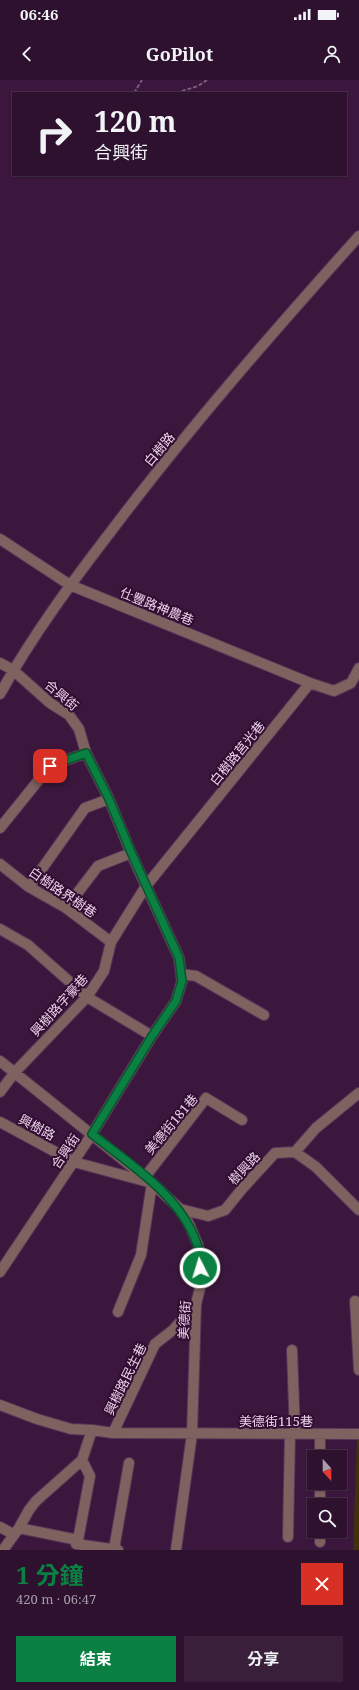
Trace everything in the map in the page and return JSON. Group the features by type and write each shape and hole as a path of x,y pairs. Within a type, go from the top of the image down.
{"street":[{"name":"白樹路","path":"0,694 13,670 70,585 132,502 250,359 359,236"},
{"name":"仕豐路神農巷","path":"0,539 70,585 310,683"},
{"name":"合興街","path":"0,663 13,670 50,703 69,715 79,729 86,753 109,799 131,852 179,958 182,981 176,1001 152,1036 74,1162 0,1272"},
{"path":"310,683 334,692 351,683 359,668"},
{"name":"白樹路莒光巷","path":"146,886 310,683"},
{"path":"0,828 50,766 86,753"},
{"path":"29,887 85,808 109,799"},
{"path":"66,908 98,866 131,852"},
{"name":"白樹路界樹巷","path":"0,864 29,887 66,908 111,942"},
{"name":"興樹路字豪巷","path":"0,1092 15,1072 87,997 104,971 111,942 146,886"},
{"path":"0,929 28,945 87,997 152,1036"},
{"path":"181,974 196,976 264,1015"},
{"name":"美德街","path":"0,1061 149,1180 180,1209 189,1224 198,1246 202,1280 196,1304 192,1434 176,1550"},
{"path":"359,1093 316,1128 295,1152 316,1167 359,1210"},
{"name":"美德街181巷","path":"149,1180 206,1098 242,1120"},
{"name":"興樹路","path":"0,1122 74,1162 149,1180"},
{"name":"樹興路","path":"180,1209 208,1216 225,1210 242,1189 276,1153 295,1152"},
{"path":"118,1312 141,1255 149,1180"},
{"path":"355,1301 359,1370"},
{"name":"興樹路民生巷","path":"113,1433 155,1344 173,1330 196,1304"},
{"path":"288,1537 292,1434 292,1350"},
{"name":"美德街115巷","path":"0,1405 37,1419 71,1429 113,1433 359,1434"},
{"path":"3,1550 29,1510 36,1502 82,1460 92,1430"},
{"path":"320,1434 320,1450"},
{"path":"76,1545 90,1476 82,1460"},
{"path":"0,1526 76,1545 116,1550 129,1463"}],"path":[{"path":"135,92 142,80"},
{"path":"179,92 198,86 207,80"}],"shaded area":[{"path":"357,1440 359,1440 359,1550 353,1550"}],"route":[{"path":"50,766 86,753 109,799 131,852 179,958 182,981 176,1001 152,1036 92,1134 152,1183 180,1209 189,1224 198,1246 200,1268"}]}
